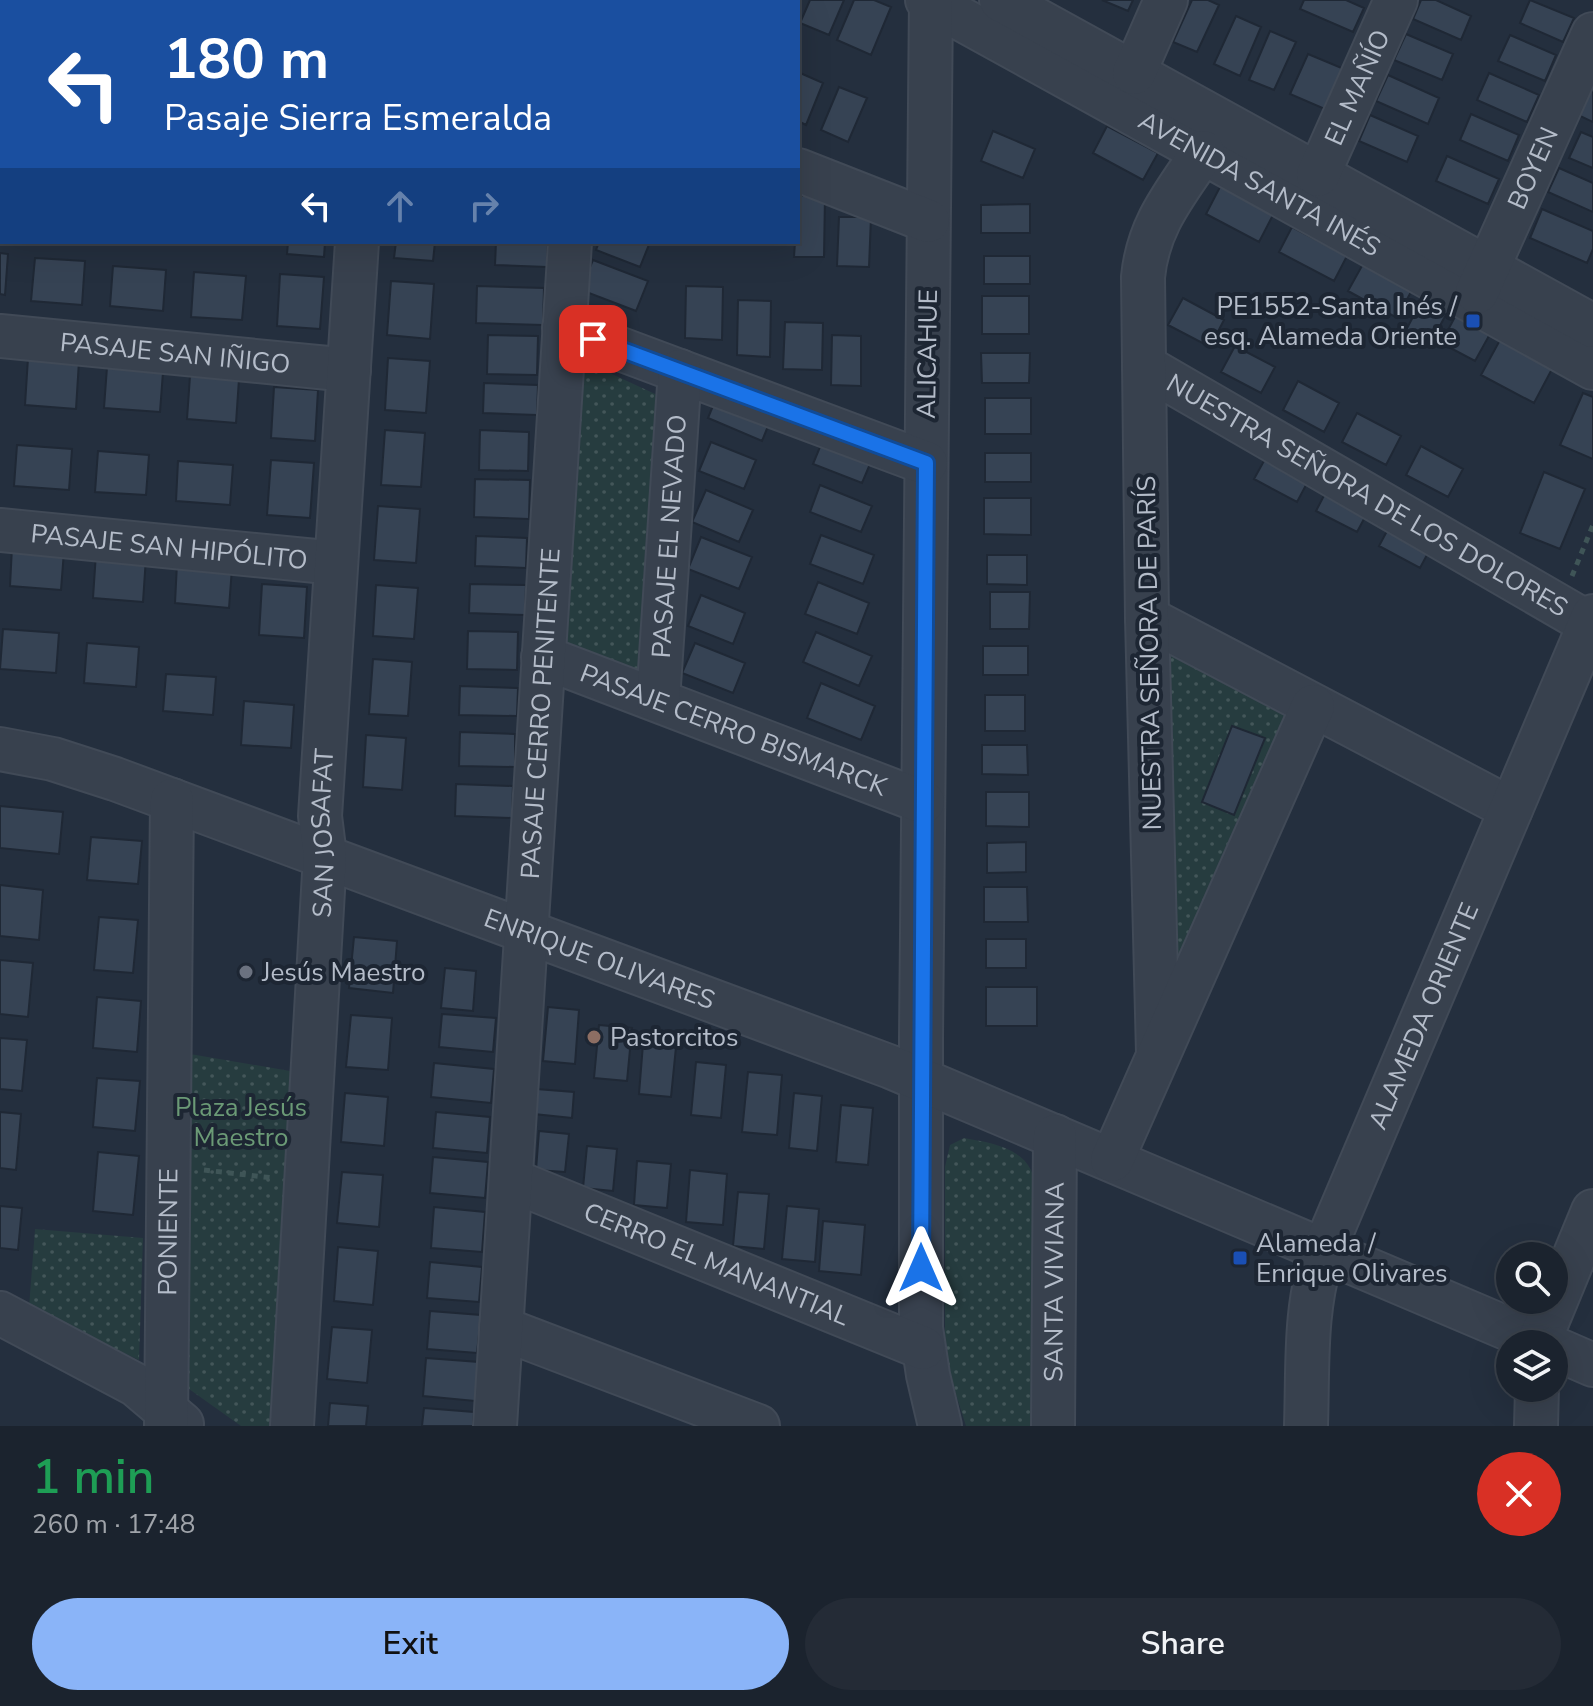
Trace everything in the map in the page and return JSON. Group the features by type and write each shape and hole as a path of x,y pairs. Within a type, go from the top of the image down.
{"street":[{"name":"AVENIDA SANTA INÉS","path":"1001,0 1318,175 1481,284 1593,368"},
{"path":"1134,73 1166,0"},
{"name":"EL MAÑÍO","path":"1318,175 1396,0"},
{"name":"AVENIDA SANTA INÉS","path":"929,1 1203,152 1481,284 1593,326"},
{"name":"ALICAHUE","path":"929,1 921,1079 923,1348 940,1426"},
{"name":"BOYEN","path":"1481,284 1593,34"},
{"name":"NUESTRA SEÑORA DE PARÍS","path":"1112,1160 1158,1053 1147,618 1143,277 1149,242 1160,214 1203,152"},
{"path":"800,171 928,221"},
{"name":"SAN JOSAFAT","path":"292,1426 325,856 320,816 357,244"},
{"name":"PASAJE CERRO PENITENTE","path":"495,1426 570,244"},
{"path":"564,328 926,463"},
{"name":"PASAJE SAN IÑIGO","path":"0,336 349,370"},
{"name":"NUESTRA SEÑORA DE LOS DOLORES","path":"1144,366 1592,620"},
{"name":"PASAJE EL NEVADO","path":"658,700 680,371"},
{"name":"PASAJE SAN HIPÓLITO","path":"0,530 336,563"},
{"path":"1147,618 1511,809"},
{"name":"ALAMEDA ORIENTE","path":"1306,1426 1310,1311 1313,1286 1324,1250 1592,620"},
{"name":"PASAJE CERRO BISMARCK","path":"543,657 923,802"},
{"path":"1158,1053 1313,706"},
{"name":"ENRIQUE OLIVARES","path":"0,749 84,768 526,929 921,1079 1511,1330"},
{"name":"PONIENTE","path":"172,800 169,1166 172,1421"},
{"name":"SANTA VIVIANA","path":"1053,1426 1055,1136"},
{"name":"CERRO EL MANANTIAL","path":"511,1180 923,1348"},
{"path":"1549,1330 1593,1211"},
{"path":"0,1313 115,1373 142,1390 172,1421"},
{"path":"501,1328 758,1426"},
{"name":"ENRIQUE OLIVARES","path":"1568,1354 1593,1365"},
{"path":"1536,1426 1537,1402"}],"path":[{"path":"169,1166 306,1182"}],"green space":[{"path":"575,357 666,399 639,678 555,639"},
{"path":"1159,647 1291,704 1171,987"},
{"name":"Plaza Jesús Maestro","path":"190,1054 296,1072 273,1426 241,1426 189,1389"},
{"path":"964,1138 1011,1151 1026,1162 1034,1181 1033,1426 966,1426 948,1369 945,1344 945,1167 950,1145"},
{"path":"35,1229 143,1238 139,1360 29,1308"}],"building":[{"path":"810,0 844,0 829,35 800,23"},
{"path":"854,0 874,0 891,7 871,55 837,40"},
{"path":"1102,0 1133,0 1128,11"},
{"path":"1192,0 1208,0 1219,5 1197,52 1173,42"},
{"path":"1304,0 1346,0 1364,8 1353,32 1300,9"},
{"path":"1421,0 1436,0 1471,16 1461,40 1413,19"},
{"path":"1530,0 1574,18 1563,42 1520,23"},
{"path":"1236,16 1261,27 1240,76 1214,64"},
{"path":"1270,31 1296,42 1274,90 1249,80"},
{"path":"1406,34 1453,54 1442,80 1394,60"},
{"path":"1510,35 1556,55 1545,81 1498,61"},
{"path":"1308,54 1344,69 1327,110 1290,94"},
{"path":"800,73 823,83 806,125 800,122"},
{"path":"1489,73 1539,95 1527,122 1477,100"},
{"path":"1388,75 1439,98 1428,124 1376,101"},
{"path":"1593,84 1593,122 1578,115"},
{"path":"839,87 867,98 848,142 821,130"},
{"path":"1471,114 1519,135 1508,161 1460,140"},
{"path":"1370,115 1418,136 1407,162 1359,141"},
{"path":"1107,126 1158,153 1143,180 1093,153"},
{"path":"993,131 1035,149 1023,178 981,161"},
{"path":"1581,132 1593,137 1593,168 1569,158"},
{"path":"1447,156 1499,179 1488,204 1436,181"},
{"path":"1559,168 1593,183 1593,212 1548,192"},
{"path":"1221,185 1274,213 1259,242 1206,214"},
{"path":"800,196 825,196 824,257 794,257 795,244 800,244"},
{"path":"1030,204 1030,233 981,233 981,205"},
{"path":"1542,209 1593,231 1593,249 1587,263 1530,238"},
{"path":"839,217 871,217 869,267 837,266"},
{"path":"1292,227 1347,256 1334,281 1279,252"},
{"path":"288,244 325,244 324,257 287,254"},
{"path":"396,244 435,244 433,261 394,258"},
{"path":"496,244 548,244 547,267 495,265"},
{"path":"598,244 649,244 640,267 596,250"},
{"path":"0,253 8,254 5,295 0,294"},
{"path":"984,256 1030,256 1030,284 984,284"},
{"path":"35,258 85,261 82,305 31,301"},
{"path":"593,260 648,281 636,311 581,290"},
{"path":"1363,264 1412,290 1397,318 1348,291"},
{"path":"113,266 166,270 163,311 110,306"},
{"path":"194,272 246,276 242,320 191,317"},
{"path":"280,274 324,277 320,329 277,326"},
{"path":"391,281 434,284 430,339 387,335"},
{"path":"477,286 544,288 543,325 476,323"},
{"path":"686,286 723,287 722,340 685,338"},
{"path":"982,296 1029,296 1029,334 982,334"},
{"path":"1424,296 1449,309 1429,346 1405,332"},
{"path":"1183,298 1224,320 1210,347 1168,325"},
{"path":"738,300 771,301 770,357 737,355"},
{"path":"1456,315 1490,334 1475,361 1441,343"},
{"path":"785,322 823,323 822,370 783,369"},
{"path":"488,335 538,336 537,375 487,374"},
{"path":"832,335 861,336 861,386 831,385"},
{"path":"1500,340 1552,369 1534,403 1481,375"},
{"path":"1235,346 1275,367 1261,393 1221,372"},
{"path":"981,353 1030,353 1029,383 982,383"},
{"path":"28,358 79,361 76,409 25,405"},
{"path":"388,358 430,361 426,413 385,410"},
{"path":"107,367 163,372 160,412 104,408"},
{"path":"190,376 239,379 236,423 187,419"},
{"path":"1298,381 1339,403 1324,432 1283,410"},
{"path":"484,383 538,385 537,415 483,413"},
{"path":"274,387 318,390 315,441 271,438"},
{"path":"719,391 773,414 762,441 708,418"},
{"path":"1583,393 1593,397 1593,459 1560,445"},
{"path":"985,398 1031,398 1031,434 985,434"},
{"path":"1357,413 1401,436 1386,465 1342,442"},
{"path":"385,430 425,433 421,487 381,485"},
{"path":"480,430 529,432 528,471 479,470"},
{"path":"824,437 873,457 862,483 813,464"},
{"path":"711,442 756,460 744,489 699,471"},
{"path":"17,445 72,449 69,490 14,486"},
{"path":"1421,446 1463,469 1448,497 1406,475"},
{"path":"1270,450 1313,472 1297,502 1254,479"},
{"path":"98,451 149,455 146,495 95,492"},
{"path":"985,453 1031,453 1031,482 985,482"},
{"path":"271,460 314,463 310,518 267,515"},
{"path":"178,461 233,465 230,505 176,501"},
{"path":"1544,472 1585,489 1560,549 1520,533"},
{"path":"475,479 530,480 529,519 474,517"},
{"path":"1330,484 1371,506 1357,532 1316,511"},
{"path":"820,485 872,506 861,532 810,512"},
{"path":"706,490 753,510 739,542 692,522"},
{"path":"984,498 1031,498 1031,535 984,534"},
{"path":"378,506 420,509 416,563 374,560"},
{"path":"1395,516 1436,538 1420,568 1379,546"},
{"path":"821,535 874,555 863,584 810,564"},
{"path":"476,536 527,538 526,568 475,566"},
{"path":"701,537 752,557 739,589 688,569"},
{"path":"12,547 64,551 61,590 10,586"},
{"path":"96,553 146,557 143,602 93,598"},
{"path":"987,555 1027,555 1027,585 987,584"},
{"path":"177,563 232,568 229,608 175,603"},
{"path":"818,582 869,603 857,634 805,614"},
{"path":"262,584 307,587 304,638 259,635"},
{"path":"470,584 526,585 525,615 469,613"},
{"path":"376,585 418,588 414,639 373,636"},
{"path":"990,592 1030,592 1029,629 990,629"},
{"path":"701,595 745,613 733,644 688,626"},
{"path":"3,629 59,633 56,673 0,669"},
{"path":"468,631 518,632 517,670 467,669"},
{"path":"816,632 872,656 859,686 803,662"},
{"path":"87,643 139,647 136,687 84,683"},
{"path":"695,643 745,663 733,693 682,673"},
{"path":"983,646 1028,646 1028,675 983,675"},
{"path":"373,659 412,662 408,716 369,714"},
{"path":"166,674 216,677 213,715 163,711"},
{"path":"821,683 875,706 861,740 807,718"},
{"path":"460,686 518,688 517,716 459,715"},
{"path":"985,695 1025,695 1025,731 985,731"},
{"path":"244,701 294,705 291,748 241,745"},
{"path":"1232,726 1265,738 1234,815 1202,802"},
{"path":"460,732 515,734 515,767 459,766"},
{"path":"366,735 406,738 402,790 363,787"},
{"path":"982,745 1027,745 1028,775 982,774"},
{"path":"456,784 513,786 512,818 455,816"},
{"path":"986,792 1029,792 1029,827 986,826"},
{"path":"0,806 63,812 59,854 0,848"},
{"path":"91,837 142,841 138,884 87,880"},
{"path":"1026,842 1026,872 987,873 987,843"},
{"path":"0,885 43,890 39,940 0,936"},
{"path":"984,887 1027,887 1028,922 984,922"},
{"path":"99,917 138,920 133,973 94,970"},
{"path":"354,937 397,941 393,993 349,988"},
{"path":"986,939 1026,939 1026,968 986,968"},
{"path":"0,960 33,963 28,1017 0,1014"},
{"path":"445,968 476,971 473,1011 441,1008"},
{"path":"986,987 1037,987 1037,1026 986,1026"},
{"path":"97,997 141,1001 137,1052 93,1048"},
{"path":"548,1007 579,1010 575,1064 543,1061"},
{"path":"442,1014 496,1018 493,1052 439,1047"},
{"path":"351,1015 392,1018 388,1070 346,1067"},
{"path":"599,1025 632,1028 627,1081 594,1078"},
{"path":"0,1038 27,1040 22,1091 0,1089"},
{"path":"643,1044 676,1047 671,1097 639,1094"},
{"path":"696,1062 726,1065 721,1118 691,1115"},
{"path":"434,1063 494,1069 491,1103 431,1097"},
{"path":"748,1072 782,1075 777,1135 742,1132"},
{"path":"97,1078 140,1081 135,1131 93,1127"},
{"path":"536,1089 574,1092 572,1118 534,1114"},
{"path":"345,1093 388,1097 384,1146 341,1142"},
{"path":"794,1093 822,1096 817,1151 789,1148"},
{"path":"841,1105 873,1108 868,1165 836,1162"},
{"path":"0,1112 21,1114 16,1170 0,1168"},
{"path":"436,1112 490,1117 487,1153 433,1148"},
{"path":"539,1131 569,1134 565,1172 536,1170"},
{"path":"587,1146 617,1149 613,1191 583,1188"},
{"path":"98,1152 139,1156 133,1215 93,1211"},
{"path":"433,1157 488,1162 485,1198 430,1193"},
{"path":"637,1161 671,1164 667,1208 634,1205"},
{"path":"690,1170 727,1174 723,1225 686,1222"},
{"path":"342,1172 383,1175 379,1227 337,1223"},
{"path":"738,1192 769,1194 764,1249 733,1246"},
{"path":"0,1206 22,1208 18,1250 0,1248"},
{"path":"787,1206 819,1209 815,1262 782,1259"},
{"path":"434,1207 485,1212 482,1252 431,1248"},
{"path":"823,1221 865,1225 861,1275 819,1271"},
{"path":"338,1247 378,1251 373,1305 334,1301"},
{"path":"430,1262 482,1267 479,1302 427,1298"},
{"path":"430,1311 481,1315 477,1353 427,1349"},
{"path":"332,1327 372,1330 367,1383 327,1379"},
{"path":"426,1358 479,1362 475,1401 423,1396"},
{"path":"330,1403 368,1406 366,1426 328,1426"},
{"path":"424,1408 474,1412 473,1426 422,1426"}],"place":[{"name":"PE1552-Santa Inés / esq. Alameda Oriente","path":"1473,321"},
{"name":"Jesús Maestro","path":"246,972"},
{"name":"Pastorcitos","path":"594,1037"},
{"name":"Alameda / Enrique Olivares","path":"1240,1258"}],"route":[{"path":"593,339 926,463 921,1268"}]}
